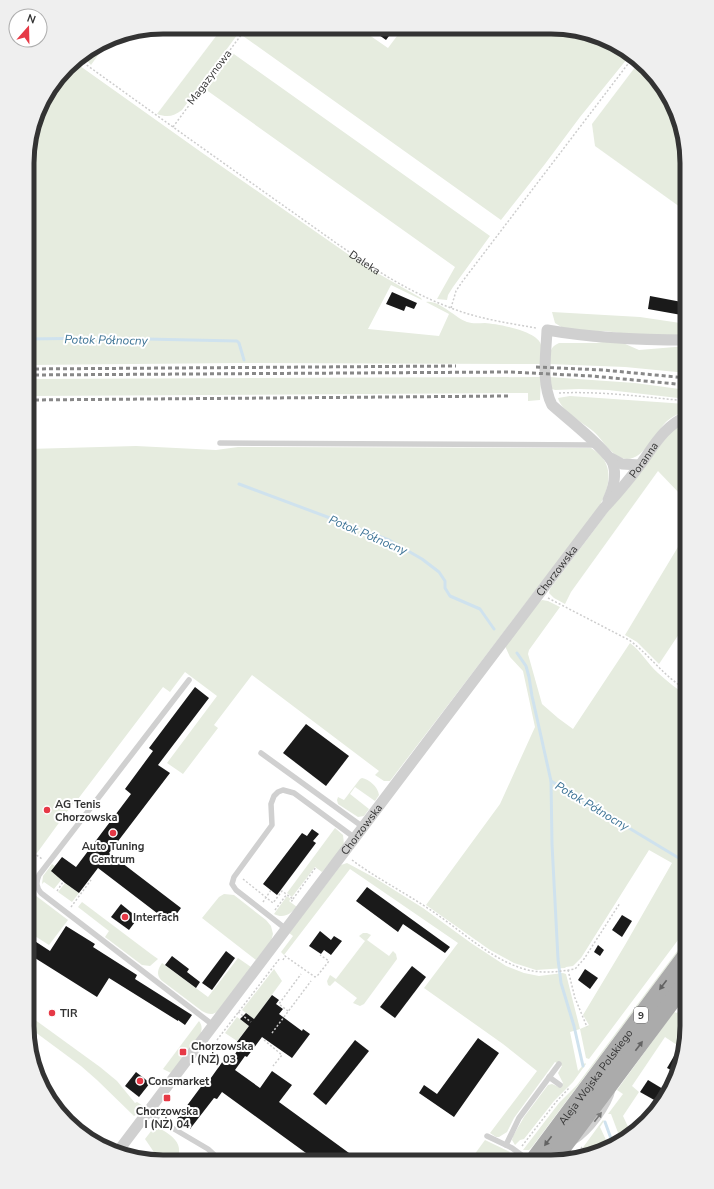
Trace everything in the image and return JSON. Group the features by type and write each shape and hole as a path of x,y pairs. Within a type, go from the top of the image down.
{"main road":[{"name":"Aleja Wojska Polskiego","path":"536,1155 680,952"},
{"name":"Aleja Wojska Polskiego","path":"558,1155 680,990"}],"street":[{"path":"640,465 622,464 611,458 552,405 547,394 545,367 547,330 594,336 647,340 680,340"},
{"name":"Poranna","path":"604,508 640,465 667,428 680,419"},
{"path":"604,508 612,490 614,478 611,458"},
{"name":"Chorzowska","path":"121,1148 604,508"}],"lane":[{"path":"220,444 598,445"},
{"path":"189,680 38,874 37,885 41,893 66,913 213,1025"},
{"path":"261,753 363,828"},
{"path":"286,929 233,887 236,874 272,825 272,799 278,792 283,790 294,793 355,838"},
{"path":"506,1144 519,1118 559,1064"},
{"path":"549,1077 560,1085"},
{"path":"147,1112 208,1149 215,1155"},
{"path":"488,1136 506,1144 521,1155"}],"path":[{"name":"Magazynowa","path":"172,127 242,34"},
{"name":"Daleka","path":"83,62 374,269 402,285 451,308 484,319 547,330"},
{"path":"451,308 456,291 462,282 630,62"},
{"path":"547,394 588,392 680,400"},
{"path":"540,594 637,645 667,676 680,685"},
{"path":"34,853 47,863"},
{"path":"343,854 430,909 502,960 522,969 540,973 575,969 584,959 620,903"},
{"path":"290,902 316,867"},
{"path":"236,874 273,903 282,891 293,899"},
{"path":"66,913 91,880"},
{"path":"57,891 63,882"},
{"path":"258,908 271,890"},
{"path":"270,917 287,894"},
{"path":"283,960 285,956 315,977 329,961 320,955"},
{"path":"217,1040 280,958"},
{"path":"568,970 575,998 587,1027"},
{"path":"288,1011 279,1004 301,974"},
{"path":"272,1033 311,981"},
{"path":"238,1012 251,1022"},
{"path":"264,1040 282,1055 274,1066"},
{"path":"515,1155 556,1102 574,1083"}],"shaded area":[{"path":"218,34 238,34 182,110 171,116 157,114"},
{"path":"244,34 368,34 388,48 398,34 568,35 584,38 600,44 615,51 627,59 580,117 501,220 243,36"},
{"path":"102,49 91,65 86,60"},
{"path":"231,52 490,236 453,287 447,300 437,299 455,267 205,89"},
{"path":"79,65 365,266 421,298 422,300 391,285 368,329 439,336 449,314 426,302 431,302 442,306 467,322 491,324 525,332 538,340 541,345 541,364 240,363 34,365 35,146 38,130 51,99 66,78"},
{"path":"636,67 642,72 663,99 676,130 680,155 680,207 595,146 592,124"},
{"path":"552,312 640,317 680,323 680,338 642,336 605,331 593,333 563,328 555,323"},
{"path":"610,341 623,343 639,350 680,347 680,372 625,367 549,364 552,349 559,343 596,343"},
{"path":"541,377 540,400 528,401 528,393 34,396 34,379"},
{"path":"549,377 635,383 680,389 680,398 608,390 552,389"},
{"path":"570,396 680,404 680,414 666,422 651,442 638,455 632,458 624,459 613,453 593,431 567,412 558,398"},
{"path":"680,425 680,494 658,471 571,592 565,604 554,598 549,593 550,589 618,498 628,489 671,431"},
{"path":"136,446 216,450 238,447 591,448 604,460 607,467 608,482 599,507 390,781 384,781 375,775 379,771 252,675 214,725 218,728 183,774 167,763 217,696 185,672 170,692 163,687 78,799 77,798 37,853 34,851 34,449"},
{"path":"680,544 680,632 659,664 637,642 625,635"},
{"path":"542,600 548,601 560,607 529,650 528,654 542,704 573,729 630,643 658,673 680,690 680,937 589,1059 586,1058 580,1029 589,1025 583,1015 672,863 649,850 581,958 573,966 565,968 536,970 514,963 490,950 426,905 500,804 535,727 523,671 510,657 505,646"},
{"path":"362,778 373,784 379,795 375,801 355,787 350,794 369,809 364,816 358,817 338,804 337,800 338,797 344,800"},
{"path":"335,828 343,835 344,845 322,872 315,867 292,897 287,893"},
{"path":"347,863 375,878 423,908 506,966 524,973 539,976 563,973 566,974 580,1029 570,1032 578,1071 585,1063 586,1064 573,1082 554,1101 524,1139 520,1140 515,1145 512,1140 513,1136 524,1117 548,1085 552,1084 559,1087 563,1083 558,1073 562,1066 555,1062 514,1118 507,1132 499,1137 496,1137 490,1133 537,1071 503,1044 424,988 458,943 350,869 284,955 281,952 293,936 289,933 341,865"},
{"path":"52,864 55,866 52,872 62,879 54,889 44,882 42,884 43,876"},
{"path":"65,883 79,893 72,902 58,892"},
{"path":"34,894 68,920 49,945 34,935"},
{"path":"224,894 234,895 266,920 271,926 273,934 271,941 256,960 202,918 219,897"},
{"path":"287,896 291,899 289,901 297,907 292,912 284,916 274,914"},
{"path":"82,902 158,959 150,966 142,965 105,937 109,931 78,907"},
{"path":"363,933 371,935 367,940 389,956 393,951 396,954 397,959 364,1004 360,1006 353,1003 357,998 335,981 330,986 328,985 327,981 330,975 336,979 365,941 359,936"},
{"path":"680,947 532,1147 529,1150 523,1150 559,1103 577,1085"},
{"path":"238,958 251,967 218,1011 212,1014 202,1011 161,980 158,976 162,963 208,997"},
{"path":"274,969 282,981 254,1019 242,1010"},
{"path":"680,1009 679,1046 665,1037 632,1086 639,1092 623,1116 629,1128 619,1135 611,1114 608,1114 623,1094 617,1090 674,1012 677,1013"},
{"path":"237,1017 249,1026 237,1041 225,1033"},
{"path":"34,1019 100,1067 117,1081 135,1103 137,1102 143,1106 134,1116 81,1066 34,1031"},
{"path":"199,1021 202,1029 197,1040 189,1050 186,1049 181,1056 183,1058 171,1073 163,1069"},
{"path":"603,1120 604,1121 600,1127 606,1140 600,1145 580,1152"},
{"path":"155,1126 172,1136 178,1144 179,1153 176,1155 156,1155 145,1139"},
{"path":"485,1140 510,1152 508,1155 474,1155"}],"building":[{"path":"378,34 390,34 386,40"},
{"path":"392,292 417,303 414,309 406,306 404,311 386,304"},
{"path":"650,296 680,302 680,315 648,309"},
{"path":"195,687 209,698 158,765 170,773 109,853 181,908 170,923 98,868 79,893 51,871 62,857 76,867 131,794 125,789 153,751 149,748"},
{"path":"306,724 349,756 326,786 283,753"},
{"path":"312,829 319,834 313,841 316,843 277,895 263,884 302,833 307,836"},
{"path":"367,887 450,947 445,953 403,924 398,932 356,901"},
{"path":"121,904 138,918 129,930 111,917"},
{"path":"622,915 632,921 622,937 612,930"},
{"path":"66,926 95,944 93,947 137,975 135,979 192,1015 185,1025 109,978 97,997 34,957 34,941 50,951"},
{"path":"320,931 331,940 334,936 342,941 331,955 324,950 321,954 309,946"},
{"path":"598,945 604,950 600,956 594,952"},
{"path":"226,951 235,958 212,990 202,983"},
{"path":"172,956 189,969 187,972 200,982 196,988 165,965"},
{"path":"412,966 426,977 395,1018 380,1007"},
{"path":"585,969 598,978 590,989 578,980"},
{"path":"272,995 279,1000 276,1004 283,1009 279,1014 302,1031 303,1029 310,1034 292,1058 262,1037 235,1070 260,1088 272,1071 292,1085 279,1102 352,1155 309,1155 222,1092 217,1099 214,1098 190,1129 177,1119 206,1080 208,1082 223,1061 227,1064 238,1050 233,1047 249,1026 240,1019 246,1013 254,1019"},
{"path":"478,1038 499,1053 454,1117 419,1093 424,1085 437,1094"},
{"path":"355,1040 369,1051 326,1105 313,1094"},
{"path":"674,1056 676,1057 672,1070 667,1068"},
{"path":"136,1072 150,1083 139,1097 125,1086"},
{"path":"648,1080 663,1089 656,1101 640,1092"}],"waterway":[{"name":"Potok Północny","path":"34,339 100,338 237,341 244,360"},
{"name":"Potok Północny","path":"239,484 389,540 422,559 439,572 445,581 445,588 450,596 480,609 494,629"},
{"name":"Potok Północny","path":"517,653 526,666 529,677 551,781 680,859"},
{"path":"551,781 552,844 558,959 561,983 574,1026 583,1066"},
{"path":"605,1122 611,1140"}],"railway":[{"path":"34,369 456,366"},
{"path":"536,367 603,370 680,377"},
{"path":"34,375 510,372 592,376 680,384"},
{"path":"34,400 509,396"}],"place":[{"name":"AG Tenis Chorzowska","path":"47,810"},
{"name":"Auto Tuning Centrum","path":"113,833"},
{"name":"Interfach","path":"125,917"},
{"name":"TIR","path":"52,1013"},
{"name":"Chorzowska I (NŻ) 03","path":"183,1052"},
{"name":"Consmarket","path":"140,1081"},
{"name":"Chorzowska I (NŻ) 04","path":"167,1098"}]}
